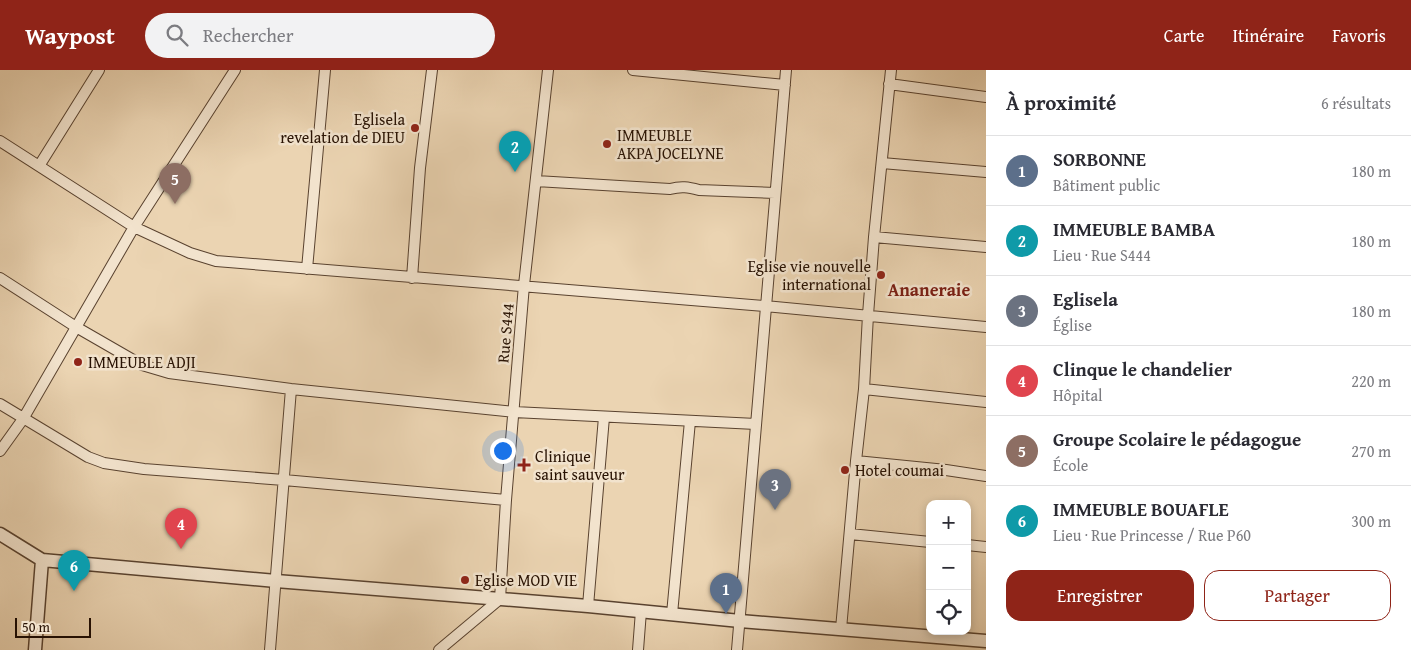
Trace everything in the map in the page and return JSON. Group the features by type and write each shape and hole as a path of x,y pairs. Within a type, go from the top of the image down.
{"street":[{"path":"39,166 99,70"},
{"path":"0,451 23,418 134,227 235,70"},
{"path":"307,268 325,70"},
{"path":"412,278 420,168 432,70"},
{"name":"Rue S444","path":"500,600 506,500 524,286 548,70"},
{"path":"633,70 785,85"},
{"path":"737,650 786,70"},
{"path":"841,629 864,389 874,236 891,70"},
{"path":"889,84 986,97"},
{"path":"0,141 134,227 190,253 216,261 765,306 986,327"},
{"path":"882,163 986,172"},
{"path":"536,181 670,189 680,186 699,190 775,193"},
{"path":"874,236 986,248"},
{"path":"0,278 142,365 170,373 291,389 514,412 756,424"},
{"path":"270,650 291,389"},
{"path":"864,389 986,402"},
{"path":"0,404 88,456 104,463 144,469 506,500"},
{"path":"588,606 604,417"},
{"path":"672,614 690,421"},
{"path":"856,461 986,476"},
{"path":"0,534 42,560 588,606 740,621 986,640"},
{"path":"850,534 926,542"},
{"path":"971,545 986,547"},
{"path":"35,650 42,560"},
{"path":"439,650 500,600"},
{"path":"638,650 641,611"}],"place":[{"name":"Eglisela revelation de DIEU","path":"415,128"},
{"name":"IMMEUBLE AKPA JOCELYNE","path":"607,144"},
{"name":"IMMEUBLE BAMBA","path":"515,172"},
{"name":"Groupe Scolaire le pédagogue","path":"175,204"},
{"name":"Eglise vie nouvelle international","path":"881,275"},
{"name":"IMMEUBLE ADJI","path":"78,362"},
{"name":"Clinique saint sauveur","path":"524,465"},
{"name":"Hotel coumai","path":"845,470"},
{"name":"Eglisela","path":"775,510"},
{"name":"Clinque le chandelier","path":"181,549"},
{"name":"Eglise MOD VIE","path":"465,580"},
{"name":"IMMEUBLE BOUAFLE","path":"74,591"},
{"name":"SORBONNE","path":"726,614"}],"district":[{"name":"Ananeraie","path":"929,290"}]}
